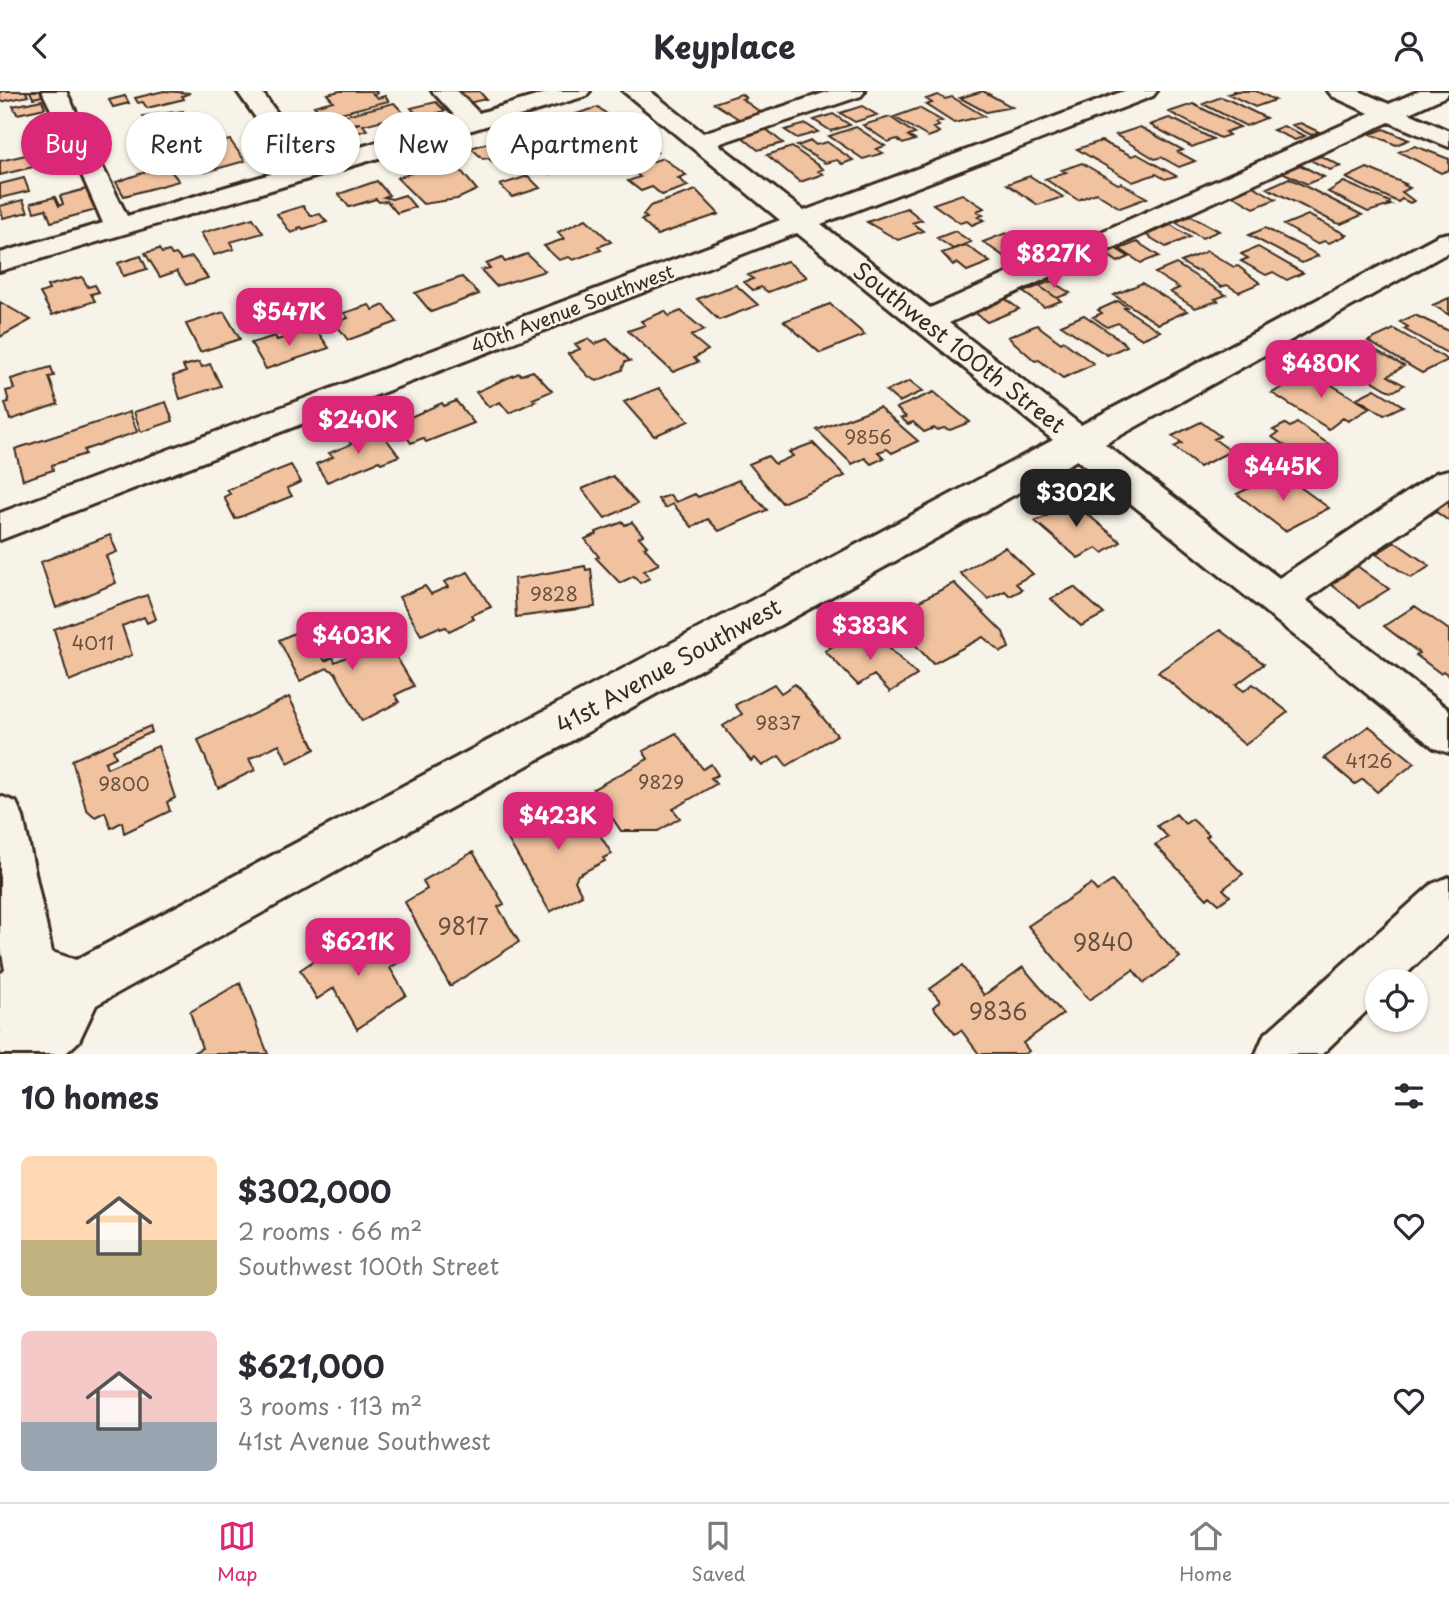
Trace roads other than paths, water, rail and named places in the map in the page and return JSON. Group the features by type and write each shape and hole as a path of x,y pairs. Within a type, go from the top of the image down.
{"street":[{"path":"54,91 64,112"},
{"path":"249,91 264,112"},
{"path":"444,91 474,122"},
{"path":"360,155 578,91"},
{"name":"Southwest 100th Street","path":"635,91 1449,735"},
{"path":"700,142 853,91"},
{"name":"40th Avenue Southwest","path":"0,527 1145,91"},
{"path":"1340,91 1449,140"},
{"path":"927,321 1438,91"},
{"path":"95,175 118,227"},
{"path":"0,262 294,175"},
{"name":"41st Avenue Southwest","path":"24,1036 5,1010 19,991 52,986 1079,441 1449,241"},
{"path":"1278,599 1449,482"},
{"path":"0,817 52,986"},
{"path":"1283,1054 1449,900"}]}
